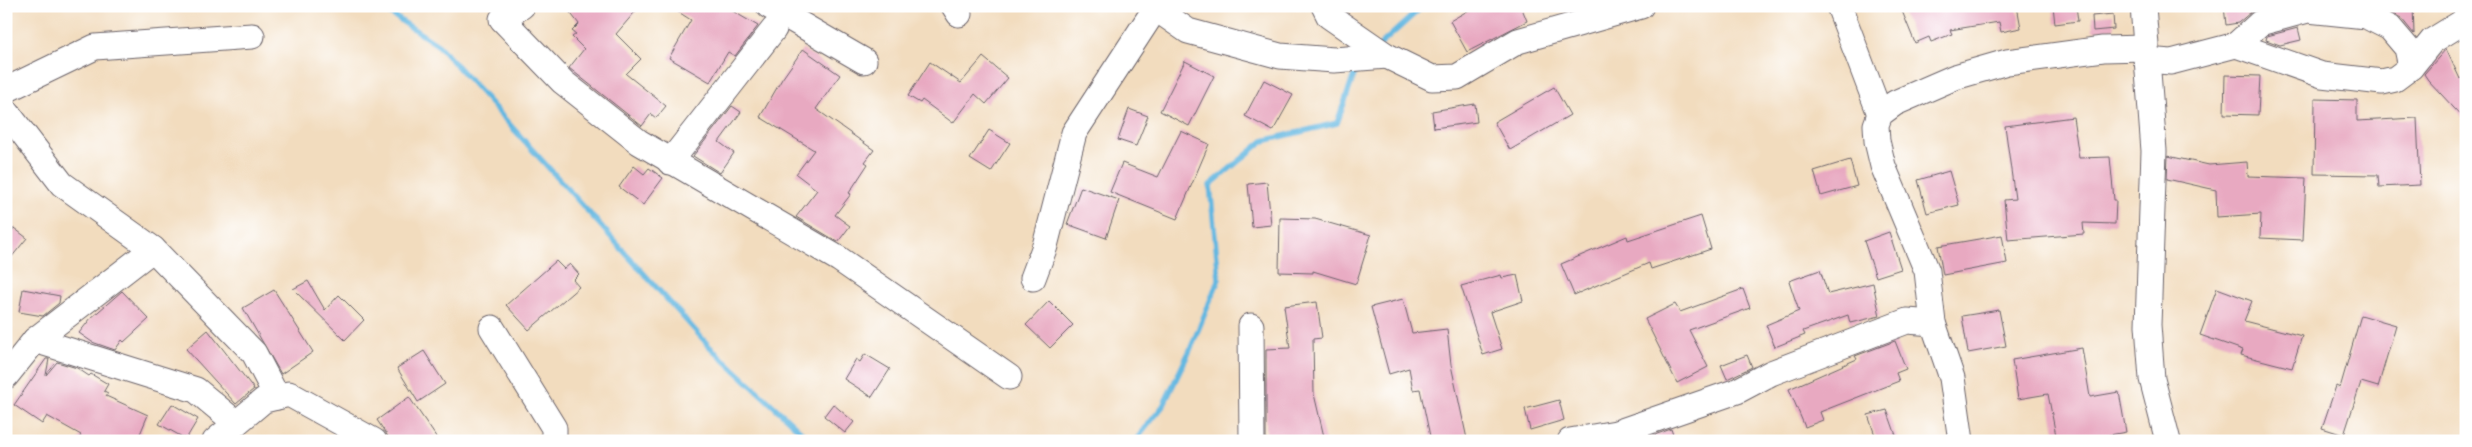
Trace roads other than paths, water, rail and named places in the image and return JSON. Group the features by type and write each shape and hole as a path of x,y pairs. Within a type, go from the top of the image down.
{"street":[{"path":"522,6 502,19 563,82 639,142 670,162 839,259 1009,377"},
{"path":"1324,6 1329,16 1387,56 1432,78 1457,77 1518,41 1641,6"},
{"path":"1839,6 1880,114"},
{"path":"2143,6 2145,54 2154,151 2154,221 2148,325 2152,379 2168,441"},
{"path":"1032,278 1045,246 1074,133 1154,7 1188,31 1280,56 1334,60 1387,56"},
{"path":"1961,441 1952,378 1933,323 1928,270 1883,166 1876,133 1876,124 1880,114 1895,103 1954,77 2007,62 2104,50 2145,54 2171,62 2236,45 2260,23 2308,10 2366,16 2390,28 2407,48 2411,67"},
{"path":"670,162 771,18 864,61"},
{"path":"2236,45 2322,75 2382,82 2395,79 2411,67 2432,41 2466,20"},
{"path":"6,90 94,47 252,36"},
{"path":"6,111 62,184 153,250 254,353 278,397"},
{"path":"6,376 35,340 153,250"},
{"path":"1570,441 1616,433 1737,391 1771,373 1907,321 1933,323"},
{"path":"1251,326 1252,441"},
{"path":"492,328 554,428 554,441"},
{"path":"35,340 196,390 236,423"},
{"path":"215,441 264,400 289,394 374,441"}],"waterway":[{"path":"379,6 439,46 710,347 811,441"},
{"path":"1380,45 1423,6"},
{"path":"1135,441 1163,406 1190,350 1219,279 1210,185 1263,141 1337,123 1358,64"}]}
